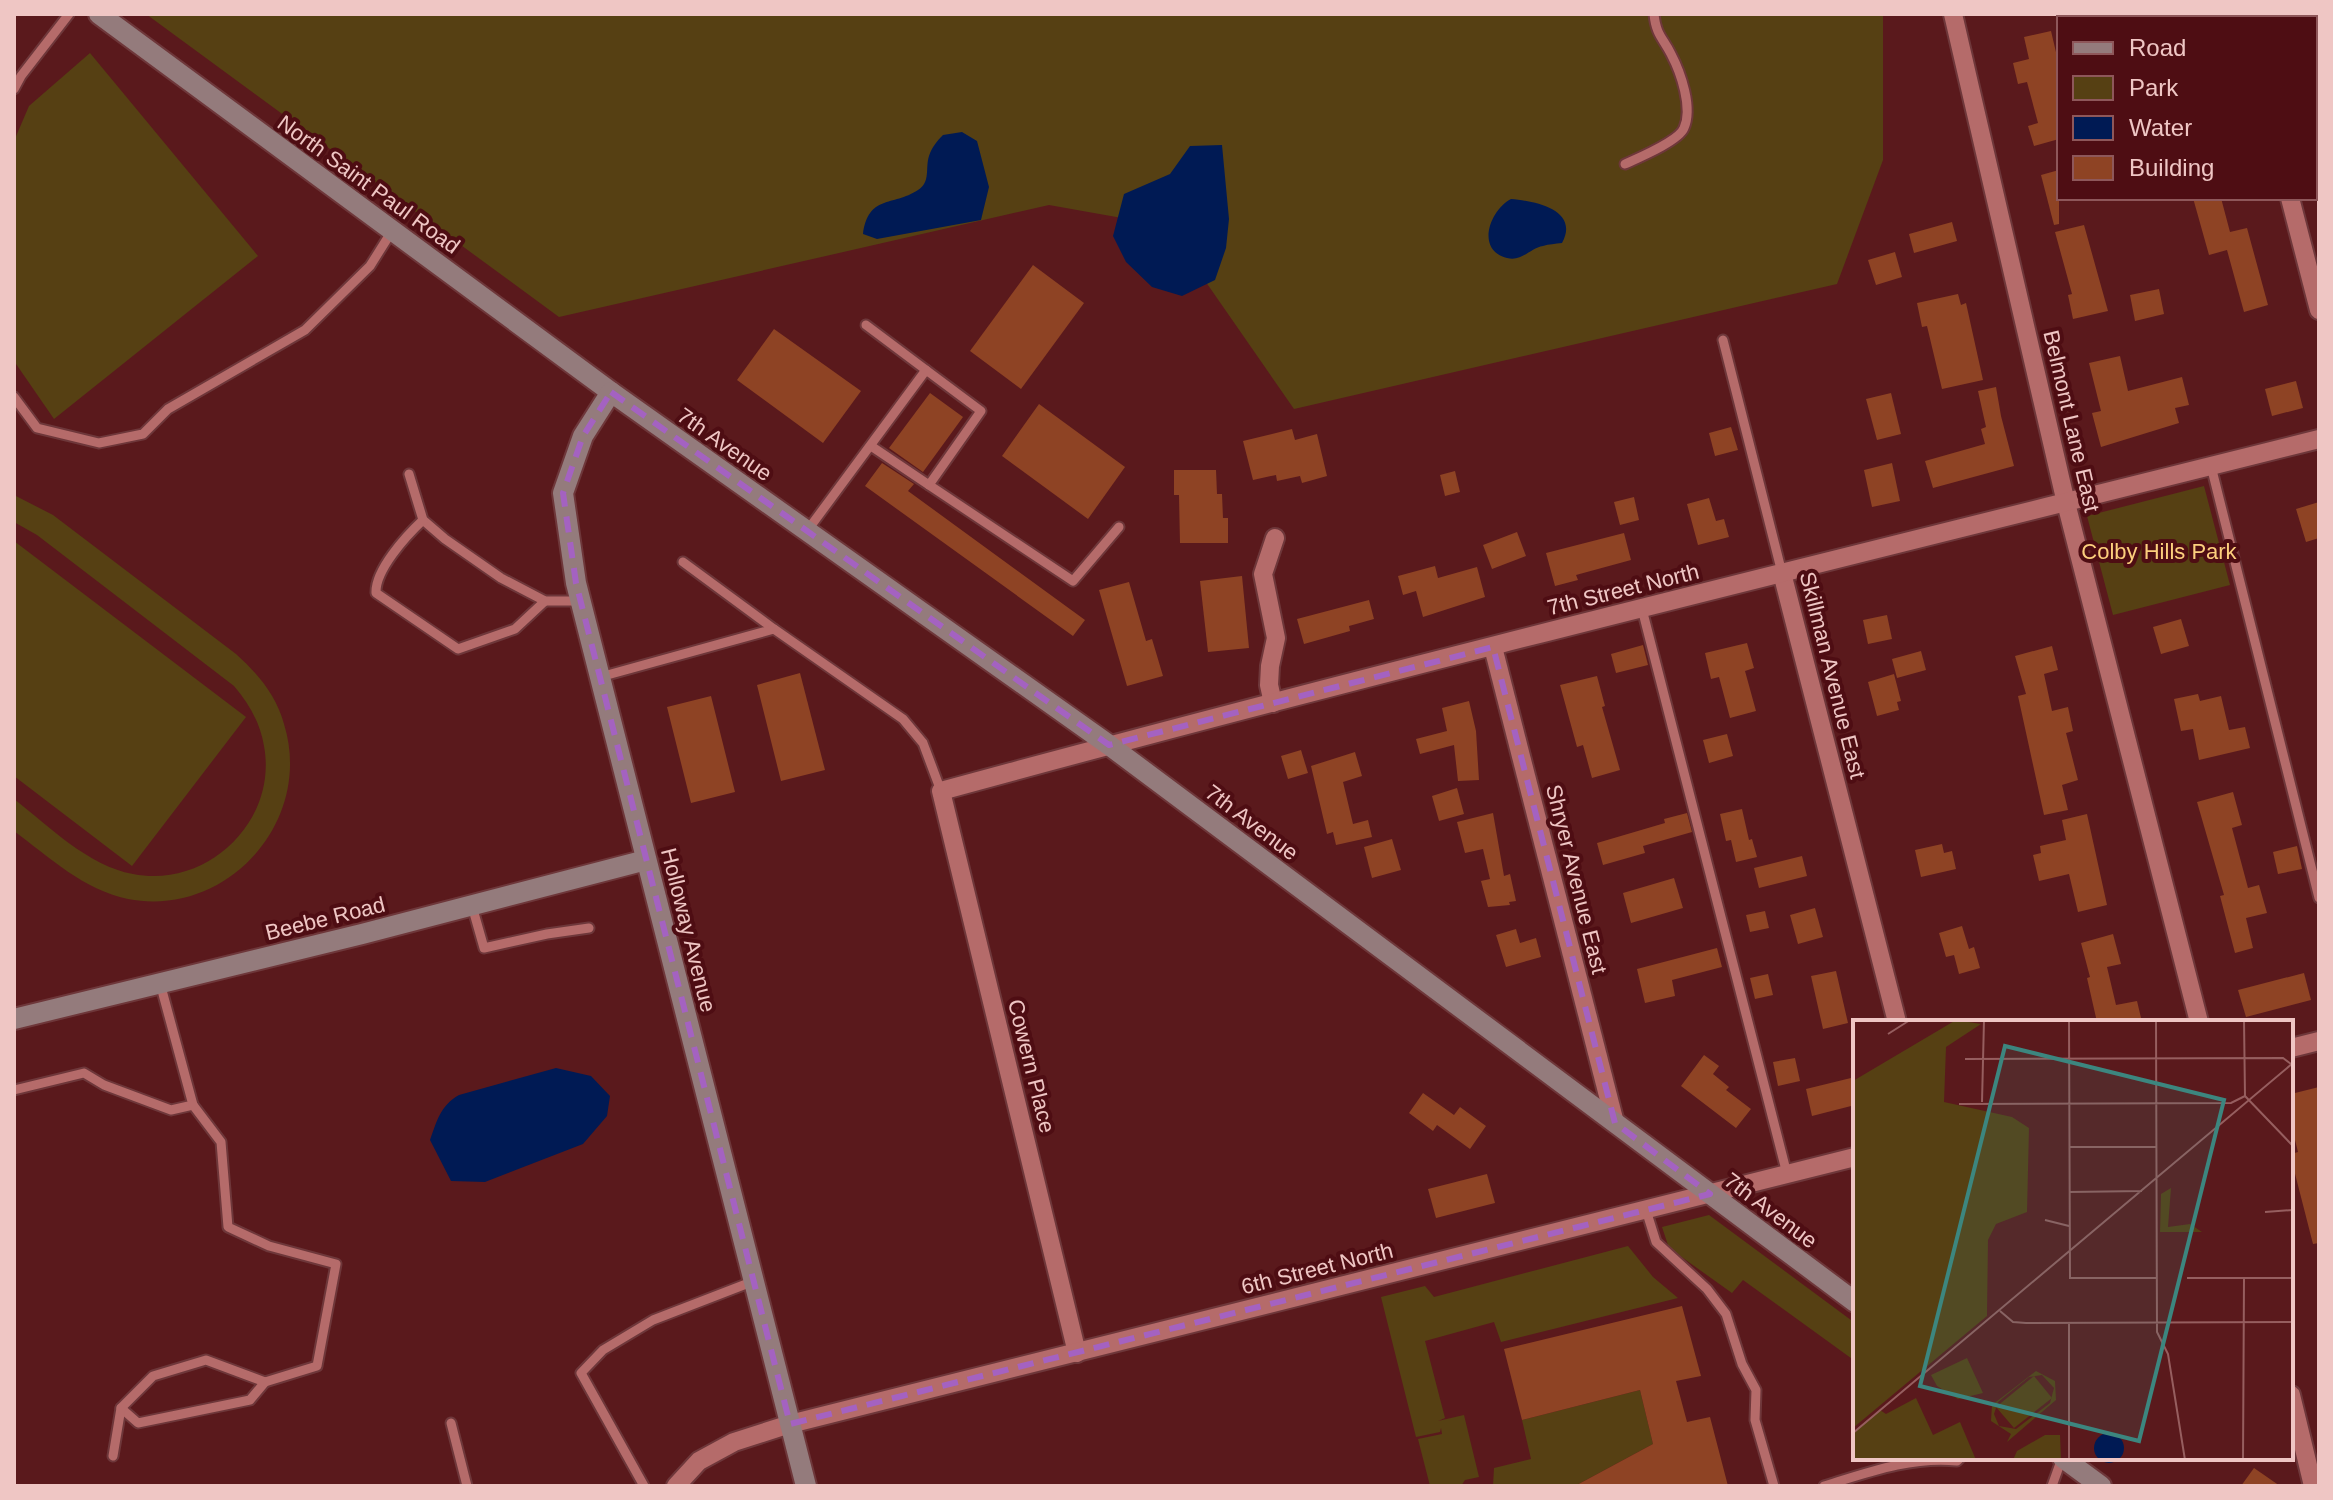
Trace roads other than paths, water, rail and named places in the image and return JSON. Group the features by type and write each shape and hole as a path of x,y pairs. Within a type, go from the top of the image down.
{"street":[{"name":"North Saint Paul Road","path":"99,14 611,392"},
{"name":"Belmont Lane East","path":"1953,14 2066,503 2198,1020"},
{"path":"2291,200 2319,310"},
{"name":"7th Avenue","path":"611,392 1109,745 1853,1301"},
{"name":"Holloway Avenue","path":"611,392 583,436 563,493 581,601 806,1486"},
{"name":"7th Street North","path":"941,791 1273,703 2319,439"},
{"path":"1273,703 1270,675 1276,638 1263,574 1275,538"},
{"name":"Skillman Avenue East","path":"1782,573 1896,1020"},
{"name":"Shryer Avenue East","path":"1493,647 1615,1123"},
{"name":"Cowern Place","path":"941,791 1077,1353"},
{"name":"Beebe Road","path":"14,1019 646,860"},
{"path":"2293,1048 2319,1041"},
{"name":"6th Street North","path":"676,1486 699,1461 734,1442 790,1424 1853,1158"},
{"path":"2293,1403 2313,1486"},
{"path":"2066,1460 2101,1486"}],"lane":[{"path":"14,89 69,14"},
{"path":"1625,164 1673,140 1684,129 1687,108 1681,78 1670,52 1660,39 1654,14"},
{"path":"14,397 37,428 99,443 143,434 168,409 305,330 370,266 392,231"},
{"path":"866,325 981,411 929,485"},
{"name":"Skillman Avenue East","path":"1723,340 1782,573"},
{"path":"807,531 926,370"},
{"path":"871,446 1073,581 1119,527"},
{"path":"2211,466 2319,898"},
{"path":"409,474 423,520 445,539 501,578 545,601 581,601"},
{"path":"423,520 408,535 376,581 376,593 458,649 515,629 545,601"},
{"path":"683,562 903,719 923,743 941,791"},
{"path":"1642,609 1787,1174"},
{"path":"600,677 774,629"},
{"path":"472,906 484,948 589,928"},
{"path":"121,1408 138,1423 250,1400 265,1382 317,1366 336,1264 269,1246 228,1227 221,1142 193,1105 160,983"},
{"path":"14,1090 84,1073 104,1085 171,1110 193,1105"},
{"path":"1646,1210 1656,1242 1707,1289 1726,1314 1742,1364 1756,1390 1755,1420 1774,1486"},
{"path":"644,1486 581,1373 603,1350 653,1320 754,1281"},
{"path":"113,1456 121,1408 153,1376 206,1360 265,1382"},
{"path":"451,1423 467,1486"},
{"path":"1824,1486 1865,1473 1928,1460"},
{"path":"2052,1486 2062,1460"}],"water":[{"path":"962,132 977,141 989,187 981,220 877,239 863,234 866,221 876,207 922,187 930,153 941,137"},
{"path":"1222,145 1229,219 1226,248 1215,280 1182,296 1152,287 1126,262 1113,236 1124,194 1170,174 1190,146"},
{"path":"1511,199 1542,205 1560,215 1566,232 1562,243 1538,247 1512,259 1497,254 1491,247 1489,230 1497,212"},
{"path":"556,1068 591,1076 610,1096 607,1116 583,1144 485,1182 451,1181 430,1140 447,1104 459,1095"}],"park label":[{"name":"Colby Hills Park","path":"2159,551"}]}
